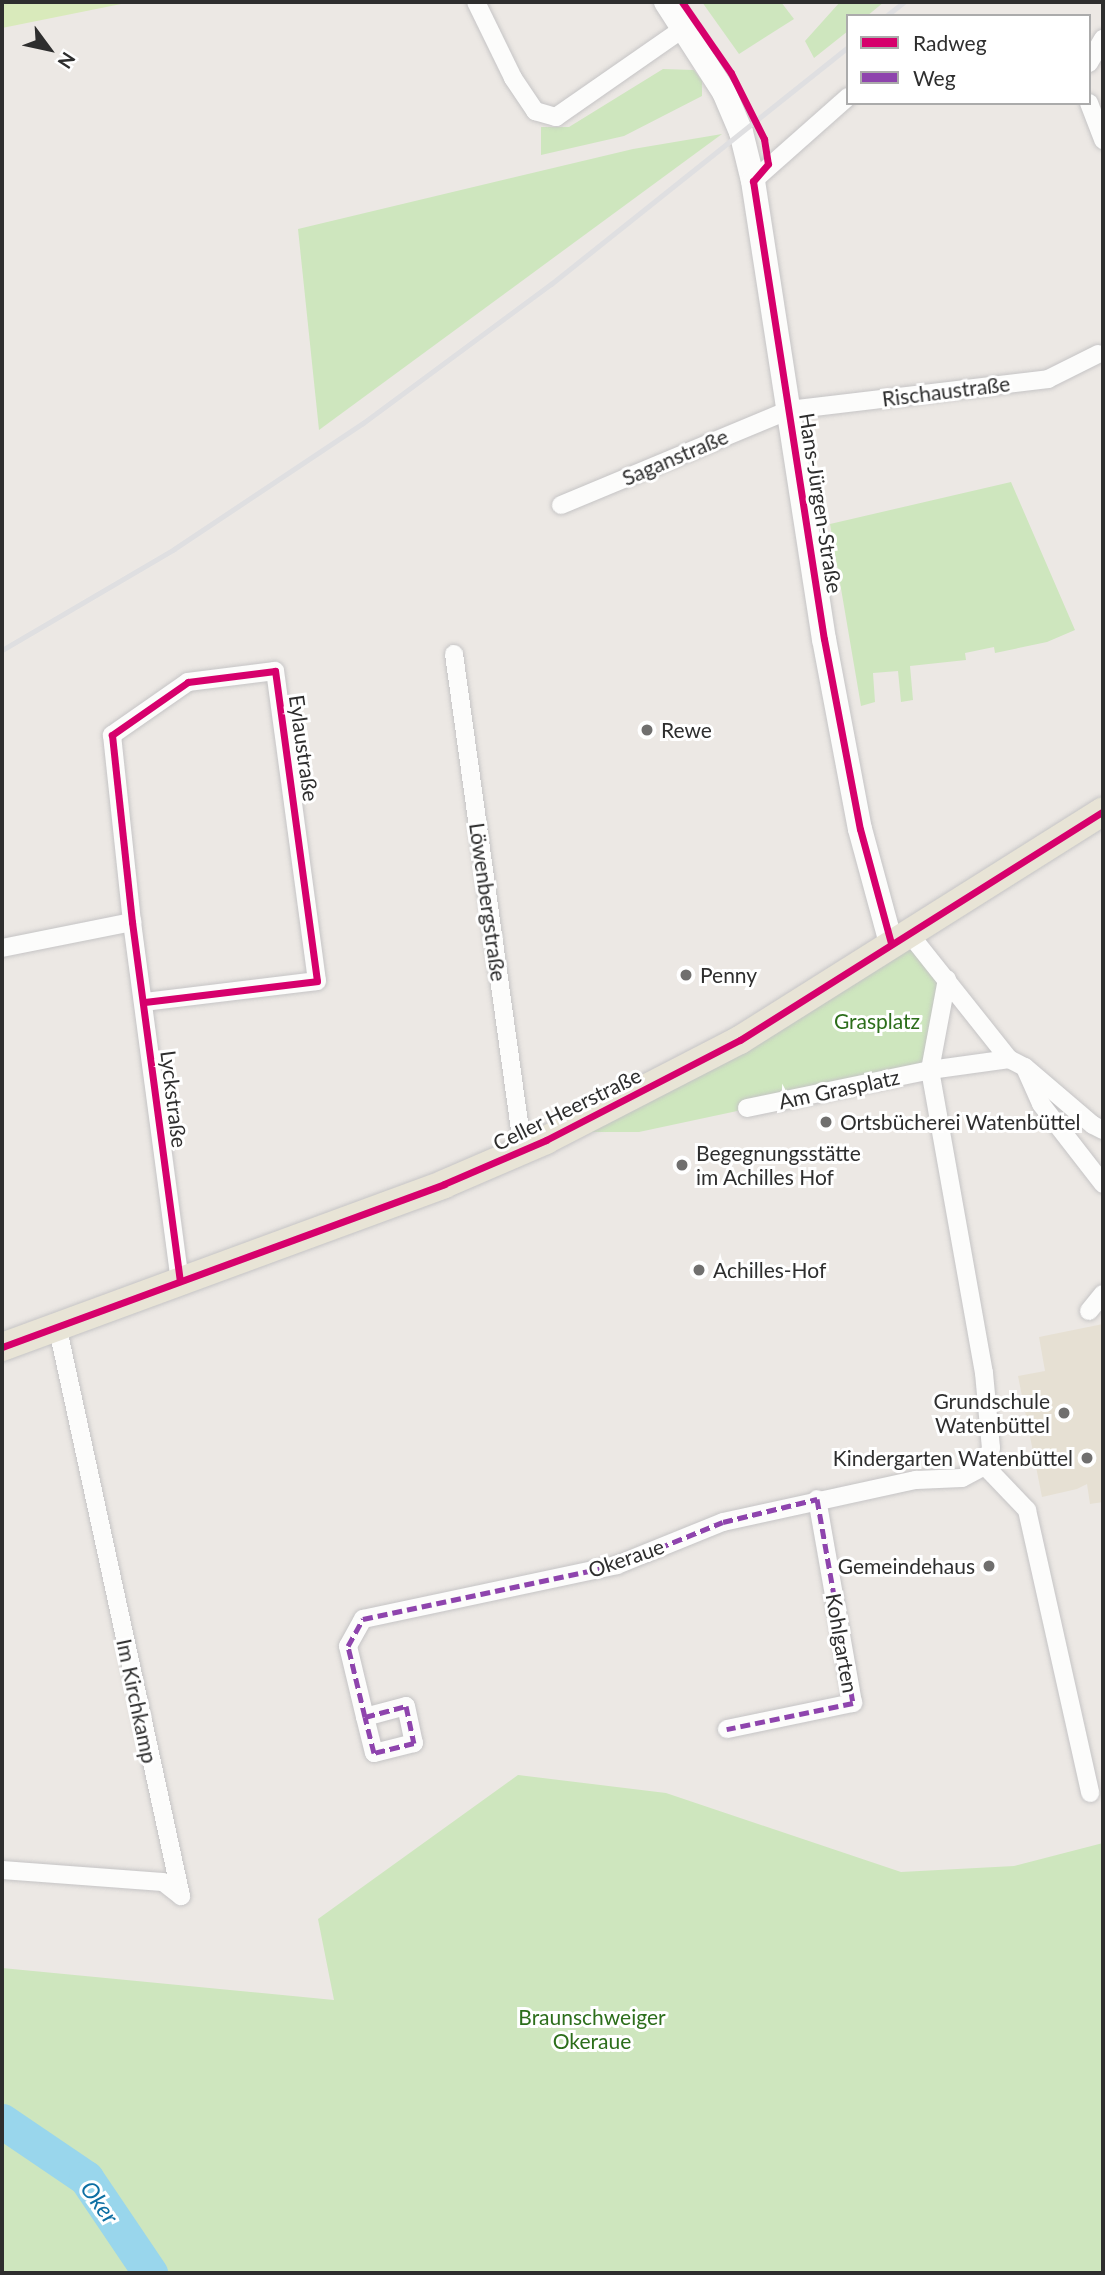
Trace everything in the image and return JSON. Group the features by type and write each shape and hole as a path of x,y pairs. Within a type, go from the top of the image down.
{"main road":[{"name":"Hans-Jürgen-Straße","path":"666,2 734,115 753,181 824,639 860,829 900,938"},
{"name":"Celler Heerstraße","path":"2,1347 444,1184 523,1151 730,1045 1103,811"}],"street":[{"path":"475,2 513,78 535,111 556,117 684,28"},
{"path":"1091,60 1103,39"},
{"path":"753,181 846,99"},
{"path":"1090,105 1103,140"},
{"name":"Rischaustraße","path":"789,410 1048,379 1098,354"},
{"name":"Saganstraße","path":"561,505 789,410"},
{"name":"Löwenbergstraße","path":"454,654 523,1151"},
{"name":"Eylaustraße","path":"132,922 112,735 188,682 275,671 317,981 144,1002"},
{"path":"2,948 132,922"},
{"name":"Lyckstraße","path":"132,922 180,1281"},
{"path":"900,938 947,979 1017,1063 1041,1104 1103,1184"},
{"path":"947,979 930,1070 984,1373 991,1448 985,1466 1027,1510 1090,1793"},
{"path":"1017,1063 1093,1125 1103,1130"},
{"name":"Am Grasplatz","path":"747,1108 930,1070 1017,1063"},
{"path":"1089,1311 1103,1294"},
{"name":"Im Kirchkamp","path":"2,1870 163,1882 181,1896 57,1325"},
{"name":"Okeraue","path":"365,1717 348,1646 363,1619 617,1565 723,1521 916,1480 962,1478 985,1466"},
{"name":"Kohlgarten","path":"727,1729 853,1703 817,1499"}],"shaded area":[{"name":"Grundschule Watenbüttel","path":"1103,1324 1103,1502 1090,1504 1087,1484 1042,1497 1018,1376 1045,1371 1039,1337"}],"green space":[{"path":"2,2 131,2 2,28"},
{"path":"702,2 781,2 794,19 739,54"},
{"path":"840,2 884,2 869,14 846,14 846,33 814,58 805,41"},
{"path":"663,69 694,70 702,81 702,96 624,136 541,155 541,127 569,127"},
{"path":"722,134 319,430 298,229 633,149"},
{"path":"1011,482 1075,630 1047,642 995,653 994,647 965,653 966,660 910,666 913,700 901,702 898,671 873,673 875,702 861,706 830,524"},
{"name":"Grasplatz","path":"908,932 947,979 930,1070 639,1132 563,1132"},
{"name":"Braunschweiger Okeraue","path":"518,1775 666,1793 901,1872 1014,1866 1103,1843 1103,2273 2,2273 2,1968 334,2000 318,1919"}],"waterway":[{"name":"Oker","path":"2,2121 86,2178 150,2273"}],"railway":[{"path":"889,14 904,2"},
{"path":"2,650 174,549 363,423 551,284 846,49"}],"marked path":[{"path":"365,1717 406,1706 414,1743 374,1753 365,1717 348,1646 363,1619 617,1565 723,1522 817,1499 853,1703 727,1729"}],"cycle path":[{"path":"682,2 731,73 764,139 768,164 753,181 824,639 860,829 891,943"},
{"path":"144,1002 317,981 275,671 188,682 112,735 132,922 180,1281"},
{"path":"2,1347 444,1184 546,1140 740,1040 1103,811"}],"place":[{"name":"Rewe","path":"647,730"},
{"name":"Penny","path":"686,975"},
{"name":"Ortsbücherei Watenbüttel","path":"826,1122"},
{"name":"Begegnungsstätte im Achilles Hof","path":"682,1165"},
{"name":"Achilles-Hof","path":"699,1270"},
{"name":"Grundschule Watenbüttel","path":"1064,1413"},
{"name":"Kindergarten Watenbüttel","path":"1087,1458"},
{"name":"Gemeindehaus","path":"989,1566"}]}
